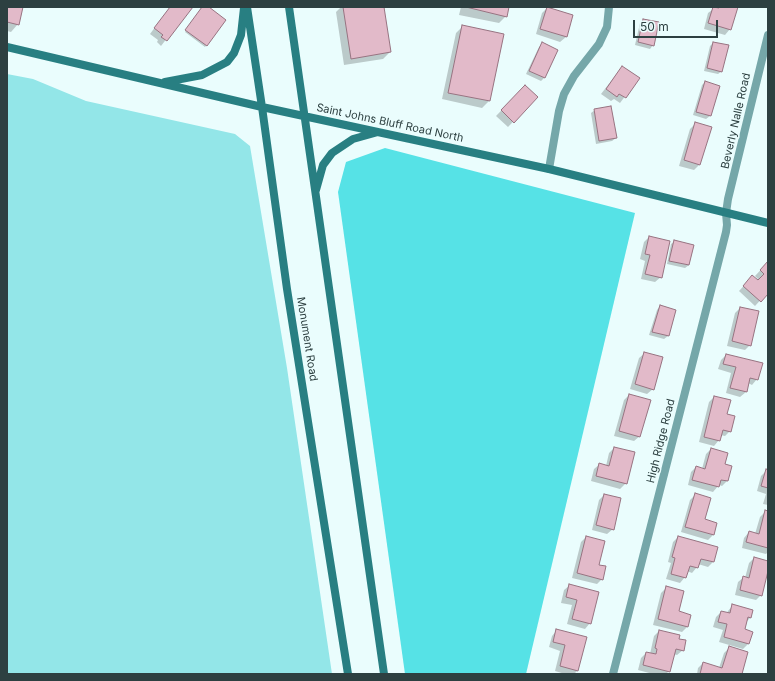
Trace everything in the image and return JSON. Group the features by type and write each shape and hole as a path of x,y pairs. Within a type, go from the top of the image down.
{"main road":[{"path":"162,83 202,75 227,62 234,53 241,36 246,7"},
{"name":"Monument Road","path":"246,7 262,107 287,290 348,674"},
{"path":"289,7 384,674"},
{"name":"Saint Johns Bluff Road North","path":"7,47 262,107 549,169 768,222"},
{"path":"315,193 323,165 332,153 353,139 379,132"}],"street":[{"path":"549,169 564,94 574,76 599,44 607,27 609,7"},
{"name":"Beverly Nalle Road","path":"726,212 768,35"},
{"name":"High Ridge Road","path":"613,674 726,232 726,212"}],"shaded area":[{"path":"7,74 33,79 86,101 235,134 250,146 287,368 332,674 7,674"},
{"path":"385,148 635,213 526,674 405,674 338,192 346,162"}],"building":[{"path":"7,7 23,7 19,25 7,22"},
{"path":"170,7 193,7 167,41 161,37 163,35 154,28"},
{"path":"202,7 209,7 226,20 207,46 185,30"},
{"path":"343,7 384,7 391,52 351,59"},
{"path":"466,7 509,7 507,17"},
{"path":"547,7 573,15 567,37 540,29"},
{"path":"713,7 738,7 731,30 708,23"},
{"path":"643,19 659,22 654,46 638,42"},
{"path":"462,25 504,34 490,101 448,93"},
{"path":"542,42 558,50 545,78 529,71"},
{"path":"713,42 729,45 722,72 707,68"},
{"path":"622,66 640,78 626,98 619,94 617,97 606,89"},
{"path":"705,81 720,86 711,116 696,112"},
{"path":"525,85 538,97 514,123 501,110"},
{"path":"611,106 617,138 599,141 594,109"},
{"path":"695,122 712,127 700,165 684,160"},
{"path":"649,236 670,241 662,278 645,274 650,255 645,254"},
{"path":"674,240 694,245 689,265 669,261"},
{"path":"768,261 768,294 761,302 743,286 752,275 758,280 764,274 760,270"},
{"path":"660,305 676,310 669,336 652,332"},
{"path":"740,307 759,311 751,346 732,341"},
{"path":"644,352 663,357 654,390 635,384"},
{"path":"726,354 763,363 758,380 750,378 747,392 730,388 736,367 723,364"},
{"path":"629,394 651,400 640,437 619,431"},
{"path":"714,396 731,400 727,414 735,416 731,432 723,430 720,441 704,437"},
{"path":"614,447 635,452 627,484 596,476 599,463 609,466"},
{"path":"711,448 728,453 725,464 732,466 728,481 721,480 719,487 692,480 696,466 705,469"},
{"path":"766,469 768,470 768,488 761,486"},
{"path":"695,493 711,498 705,519 717,523 714,535 685,527"},
{"path":"604,494 621,498 614,530 596,525"},
{"path":"765,510 768,511 768,548 746,542 749,531 759,534"},
{"path":"586,536 605,541 599,565 606,566 603,580 577,573"},
{"path":"678,536 718,547 714,562 701,559 698,568 690,566 686,578 671,574 675,558 672,557"},
{"path":"754,557 768,561 768,571 762,596 740,590 743,576 749,578"},
{"path":"569,584 599,592 591,624 572,619 577,600 566,597"},
{"path":"666,586 684,591 679,611 691,615 688,627 658,619"},
{"path":"732,604 753,610 751,618 748,617 745,629 753,632 749,644 724,637 727,624 718,622 721,611 730,613"},
{"path":"556,629 587,637 578,671 560,666 565,645 553,642"},
{"path":"659,630 680,635 679,639 686,640 684,651 676,649 670,672 643,665 646,652 656,654 657,649 655,648"},
{"path":"729,646 748,652 742,674 700,674 703,662 722,668"}]}
